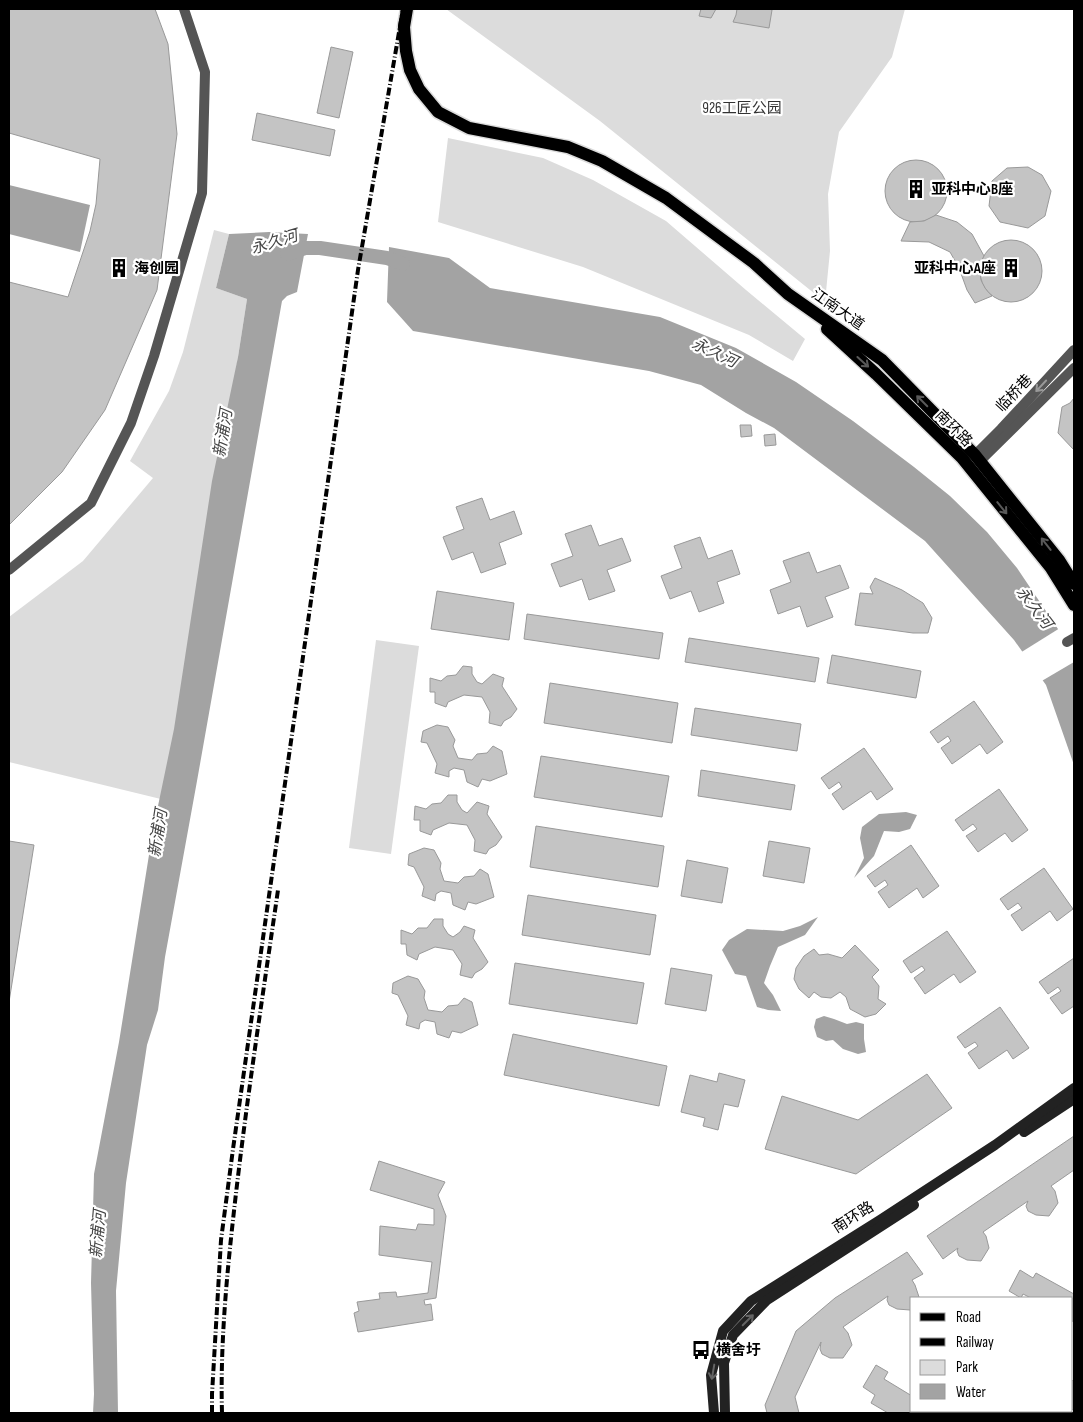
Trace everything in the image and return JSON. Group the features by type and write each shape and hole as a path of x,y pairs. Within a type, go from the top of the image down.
{"main road":[{"name":"江南大道","path":"407,9 404,26 410,70 419,90 438,112 469,128 568,146 602,161 666,198 754,263 788,294 882,360 978,458 1059,560 1074,584"},
{"name":"南环路","path":"788,294 876,374 962,458 1051,568 1074,605"},
{"name":"南环路","path":"714,1413 711,1375 723,1331 751,1301 995,1145 1074,1088"},
{"name":"南环路","path":"725,1413 724,1363 732,1335 767,1300 884,1226 1074,1099"}],"street":[{"path":"9,570 91,503 131,423 154,356 202,193 205,72 184,9"},
{"name":"临桥巷","path":"978,458 1001,429 1074,350"},
{"name":"临桥巷","path":"978,458 1074,368"}],"green space":[{"name":"926工匠公园","path":"446,9 905,9 892,57 839,132 828,194 830,251 825,302 600,121"},
{"path":"448,138 543,158 593,180 666,221 805,339 793,361 749,335 583,267 438,222"},
{"path":"214,230 229,234 216,288 247,299 169,801 9,762 9,617 83,561 153,478 130,461 169,391 183,352"},
{"path":"376,640 419,646 391,854 349,848"}],"water":[{"path":"9,185 90,205 80,252 9,234"},
{"name":"新浦河","path":"269,232 308,234 297,292 287,296 282,301 165,957 158,1010 147,1045 126,1183 116,1291 118,1413 93,1413 91,1283 94,1174 119,1042 153,830 174,729 212,481 238,357 247,299 216,288 229,234"},
{"path":"389,247 449,258 490,288 660,317 736,348 796,382 853,421 914,467 950,496 987,532 1017,568 1060,632 1074,662 1074,765 1046,685 1014,640 925,541 774,428 701,385 649,371 413,331 387,302"},
{"path":"906,812 917,815 910,829 899,832 884,831 874,856 854,878 864,858 860,838 862,827 879,814"},
{"path":"818,917 805,935 778,947 770,966 764,983 781,1011 757,1007 746,976 735,974 722,950 729,940 747,929 783,931 800,926"},
{"path":"824,1016 847,1024 856,1022 864,1024 866,1052 858,1054 843,1049 833,1040 826,1041 817,1037 814,1027 816,1019"}],"pier":[{"path":"1060,628 1074,656 1074,662 1040,682 1020,653"}],"building":[{"name":"海创园","path":"9,9 155,9 168,44 177,134 157,290 105,410 62,472 9,525 9,282 68,297 90,231 96,204 100,159 9,133"},
{"path":"701,9 716,9 711,18 699,16"},
{"path":"737,9 772,10 769,28 733,22"},
{"path":"331,47 353,52 339,118 317,113"},
{"path":"257,113 335,130 330,156 252,140"},
{"name":"亚科中心B座","path":"910,160 922,160 938,169 945,179 947,191 945,203 938,213 922,222 910,222 899,217 890,208 885,197 885,185 890,174 899,165"},
{"path":"1028,167 1042,175 1051,191 1045,216 1028,228 1000,222 989,206 992,181 1007,168"},
{"path":"936,215 957,222 972,234 984,256 980,272 981,280 992,296 975,303 950,252 929,242 901,241 910,222 924,221"},
{"name":"亚科中心A座","path":"1005,240 1017,240 1033,249 1040,259 1042,271 1040,283 1033,293 1017,302 1005,302 994,297 985,288 980,277 980,265 985,254 994,245"},
{"path":"1074,398 1074,450 1058,433 1062,407 1070,403"},
{"path":"740,425 751,425 752,436 741,437"},
{"path":"775,434 776,445 765,446 764,435"},
{"path":"482,498 490,520 514,511 522,534 499,543 506,564 481,573 473,552 452,560 443,537 464,529 456,507"},
{"path":"591,525 599,546 622,538 631,561 607,570 615,591 589,600 582,579 560,587 551,564 573,556 565,534"},
{"path":"700,537 708,559 732,550 740,574 717,582 724,603 699,612 691,591 670,599 661,576 682,568 674,546"},
{"path":"809,552 817,573 840,565 849,588 825,597 833,617 807,627 800,606 778,614 770,590 791,582 783,561"},
{"path":"875,578 902,590 923,603 932,618 928,633 913,633 855,625 860,593 873,594 870,587"},
{"path":"437,591 514,603 509,640 431,629"},
{"path":"527,614 663,633 659,659 524,639"},
{"path":"689,638 819,658 815,682 685,662"},
{"path":"832,655 921,671 916,698 827,683"},
{"path":"463,666 472,667 472,674 477,682 482,684 493,674 504,678 502,686 517,709 501,726 489,723 490,712 482,697 464,695 448,702 446,707 435,703 435,692 430,692 430,678 441,681 447,676 456,675"},
{"path":"550,683 678,703 672,743 544,723"},
{"path":"974,701 1003,742 987,754 980,744 952,764 941,748 951,741 948,736 938,743 930,732"},
{"path":"695,708 801,724 797,751 691,735"},
{"path":"437,725 448,727 455,740 453,746 458,758 472,760 477,754 487,753 493,746 502,751 507,774 490,781 482,779 478,787 467,782 464,770 454,768 449,771 449,777 435,773 437,764 427,743 421,742 423,731"},
{"path":"864,748 893,789 877,800 871,791 843,810 832,794 842,787 839,782 829,789 821,778"},
{"path":"541,756 669,776 662,817 534,797"},
{"path":"701,770 795,785 791,810 698,796"},
{"path":"999,789 1028,830 1012,842 1005,833 978,852 966,836 977,829 973,824 963,831 955,820"},
{"path":"448,795 457,795 457,802 462,810 467,813 477,802 489,806 487,814 502,837 486,854 474,851 475,840 467,825 449,823 433,830 431,835 420,831 420,820 414,820 415,806 426,809 432,804 441,803"},
{"path":"536,826 664,846 658,887 530,867"},
{"path":"9,841 34,845 9,1002"},
{"path":"769,841 810,848 804,883 763,876"},
{"path":"911,845 939,886 923,898 917,888 889,908 878,892 888,885 885,880 875,887 867,876"},
{"path":"424,848 434,850 441,863 440,869 444,881 458,883 464,877 474,876 480,869 488,874 494,897 476,904 468,902 465,910 453,905 451,893 441,891 436,894 435,901 422,896 424,887 414,867 408,865 409,854"},
{"path":"687,860 728,868 722,903 681,896"},
{"path":"1044,868 1073,909 1057,921 1050,911 1022,931 1011,915 1022,908 1018,903 1008,910 1000,899"},
{"path":"528,895 656,915 650,955 522,935"},
{"path":"434,919 443,919 443,926 448,934 453,937 464,926 475,930 473,938 488,962 472,978 460,975 462,964 453,950 435,947 419,954 417,960 407,955 406,944 401,944 401,930 412,934 418,928 427,928"},
{"path":"947,931 976,972 960,983 954,974 925,994 914,978 925,970 922,966 911,973 903,961"},
{"path":"855,945 879,970 872,977 879,986 878,999 886,1004 876,1014 865,1017 850,1009 846,997 840,992 831,998 821,997 814,992 809,998 799,989 794,979 796,968 804,956 814,949 819,955 828,954 842,958"},
{"path":"1074,958 1074,1006 1062,1014 1050,998 1061,991 1058,987 1048,994 1039,982"},
{"path":"515,963 644,983 637,1024 509,1004"},
{"path":"671,968 712,975 706,1011 665,1004"},
{"path":"408,976 418,979 425,991 424,998 428,1010 442,1012 448,1006 458,1005 464,998 472,1002 478,1025 461,1033 452,1031 449,1038 437,1034 435,1022 425,1020 420,1023 419,1029 406,1025 408,1016 398,995 392,993 393,983"},
{"path":"1000,1007 1029,1048 1013,1059 1007,1050 979,1069 968,1053 978,1046 975,1042 965,1048 957,1037"},
{"path":"513,1034 667,1066 659,1106 504,1075"},
{"path":"719,1073 745,1080 738,1107 724,1104 718,1130 703,1126 705,1118 681,1112 690,1075 717,1082"},
{"path":"927,1074 952,1108 856,1174 765,1149 782,1096 858,1120"},
{"path":"1074,1136 1074,1170 1051,1186 1055,1191 1058,1203 1049,1216 1036,1215 1028,1211 1026,1206 1028,1201 983,1232 989,1248 981,1261 967,1260 959,1256 958,1248 943,1259 927,1236"},
{"path":"379,1161 445,1182 438,1195 446,1216 436,1298 424,1300 425,1305 431,1304 433,1320 358,1332 354,1313 359,1311 357,1302 380,1299 379,1293 396,1292 397,1297 428,1293 432,1262 379,1255 380,1226 416,1230 418,1224 434,1225 434,1209 370,1190"},
{"path":"907,1252 923,1274 912,1280 919,1297 910,1297 910,1310 897,1309 889,1305 888,1296 843,1327 848,1333 852,1345 843,1358 830,1358 822,1354 820,1349 821,1342 795,1397 799,1413 767,1413 765,1405 796,1331 835,1298"},
{"path":"1020,1270 1033,1278 1036,1273 1074,1294 1074,1322 1073,1297 1029,1297 1023,1294 1019,1297 1009,1291"},
{"path":"876,1365 888,1372 884,1379 910,1395 910,1412 940,1413 888,1413 871,1403 875,1395 863,1387"},
{"path":"1073,1381 1074,1382 1073,1410"}],"waterway":[{"name":"永久河","path":"287,254 305,248 320,248 387,258 403,264"}],"railway":[{"path":"212,1413 221,1240 233,1149 358,270 403,9"},
{"path":"222,1413 223,1334 232,1228 278,890"}],"place":[{"name":"亚科中心B座","path":"916,189"},
{"name":"海创园","path":"119,268"},
{"name":"亚科中心A座","path":"1011,268"},
{"name":"横舍圩","path":"701,1350"}]}
